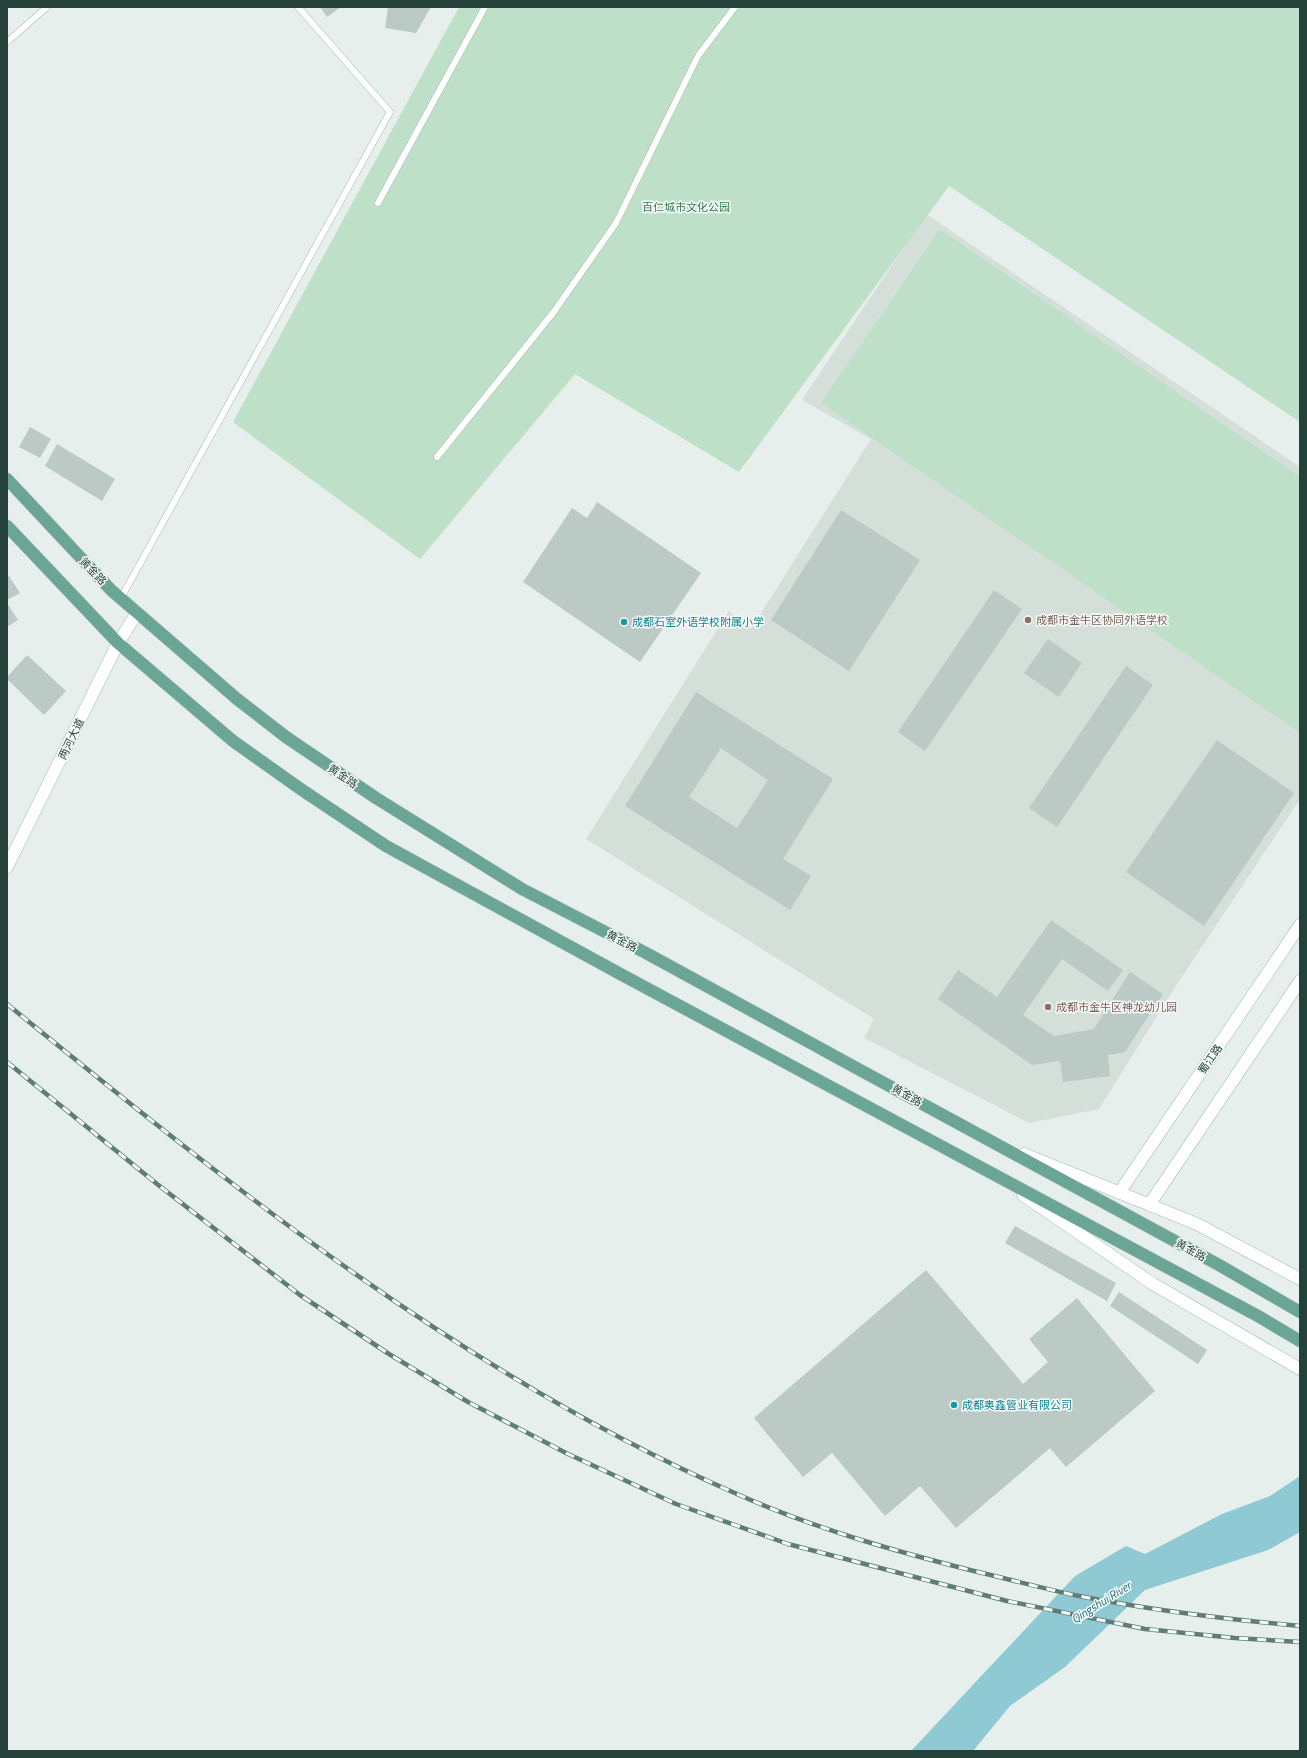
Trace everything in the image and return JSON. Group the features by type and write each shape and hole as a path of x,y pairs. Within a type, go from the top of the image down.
{"main road":[{"name":"黄金路","path":"7,479 121,598 237,700 280,732 376,798 450,846 522,889 653,957 1219,1265 1300,1312"},
{"path":"7,526 118,644 233,741 302,790 386,846 624,976 1258,1316 1300,1341"}],"street":[{"name":"两河大道","path":"7,867 118,644 137,613"},
{"name":"蜀江路","path":"1119,1193 1300,926"},
{"path":"1149,1205 1300,981"},
{"path":"992,1142 1197,1224 1300,1279"},
{"path":"991,1172 1152,1284 1300,1369"}],"lane":[{"path":"7,42 47,7"},
{"path":"121,598 390,112 298,7"},
{"path":"378,203 485,7"},
{"path":"437,457 553,313 616,224 698,56 735,7"}],"shaded area":[{"name":"成都市金牛区协同外语学校","path":"926,214 1300,467 1300,799 1177,984 1099,1109 1029,1123 864,1038 874,1019 586,839 729,611 751,629 871,439 802,400"}],"green space":[{"name":"百仁城市文化公园","path":"459,7 1300,7 1300,422 949,186 739,472 575,374 420,559 233,422"},
{"path":"940,229 1300,477 1300,733 821,403"}],"water":[{"name":"Qingshui River","path":"1300,1476 1300,1532 1268,1550 1145,1590 1065,1667 1010,1706 973,1751 911,1751 1075,1576 1126,1546 1145,1554 1222,1514 1270,1496"}],"building":[{"path":"320,7 341,7 327,17"},
{"path":"388,7 431,7 416,33 385,28"},
{"path":"30,427 51,439 40,458 19,447"},
{"path":"57,444 115,479 102,501 45,466"},
{"name":"成都石室外语学校附属小学","path":"597,502 701,573 640,662 523,582 572,508 587,518"},
{"path":"841,510 920,560 849,671 771,620"},
{"path":"9,576 20,593 7,600 7,577"},
{"path":"994,590 1022,609 925,751 898,732"},
{"path":"7,603 18,620 7,627"},
{"path":"1048,639 1082,663 1059,697 1024,673"},
{"path":"27,655 66,691 44,715 7,679 7,677"},
{"path":"1126,666 1153,685 1057,827 1029,808"},
{"path":"696,692 833,779 783,859 811,876 790,910 625,806","holes":["721,748 768,780 737,828 689,797"]},
{"path":"1217,740 1294,793 1204,926 1126,872"},
{"path":"1051,920 1123,970 1108,991 1062,959 1023,1015 1054,1036 1094,1029 1130,972 1163,994 1125,1052 1108,1055 1110,1076 1063,1082 1060,1061 1032,1065 938,999 958,970 997,997"},
{"path":"1015,1226 1116,1283 1107,1301 1005,1243"},
{"name":"成都奥鑫管业有限公司","path":"926,1270 1023,1384 1048,1362 1029,1339 1077,1298 1155,1391 1066,1467 1050,1448 956,1528 920,1486 885,1516 832,1453 803,1477 754,1418"},
{"path":"1119,1292 1207,1350 1198,1364 1110,1306"}],"railway":[{"path":"7,1004 179,1142 266,1209 356,1274 447,1336 541,1394 637,1447 737,1494 795,1518 854,1538 914,1555 1074,1595 1187,1614 1300,1626"},
{"path":"7,1062 157,1184 300,1295 389,1354 468,1402 566,1453 676,1504 788,1544 1007,1601 1145,1629 1235,1638 1300,1642"}],"place":[{"name":"成都市金牛区协同外语学校","path":"1028,620"},
{"name":"成都石室外语学校附属小学","path":"624,622"},
{"name":"成都市金牛区神龙幼儿园","path":"1048,1007"},
{"name":"成都奥鑫管业有限公司","path":"954,1405"}]}
